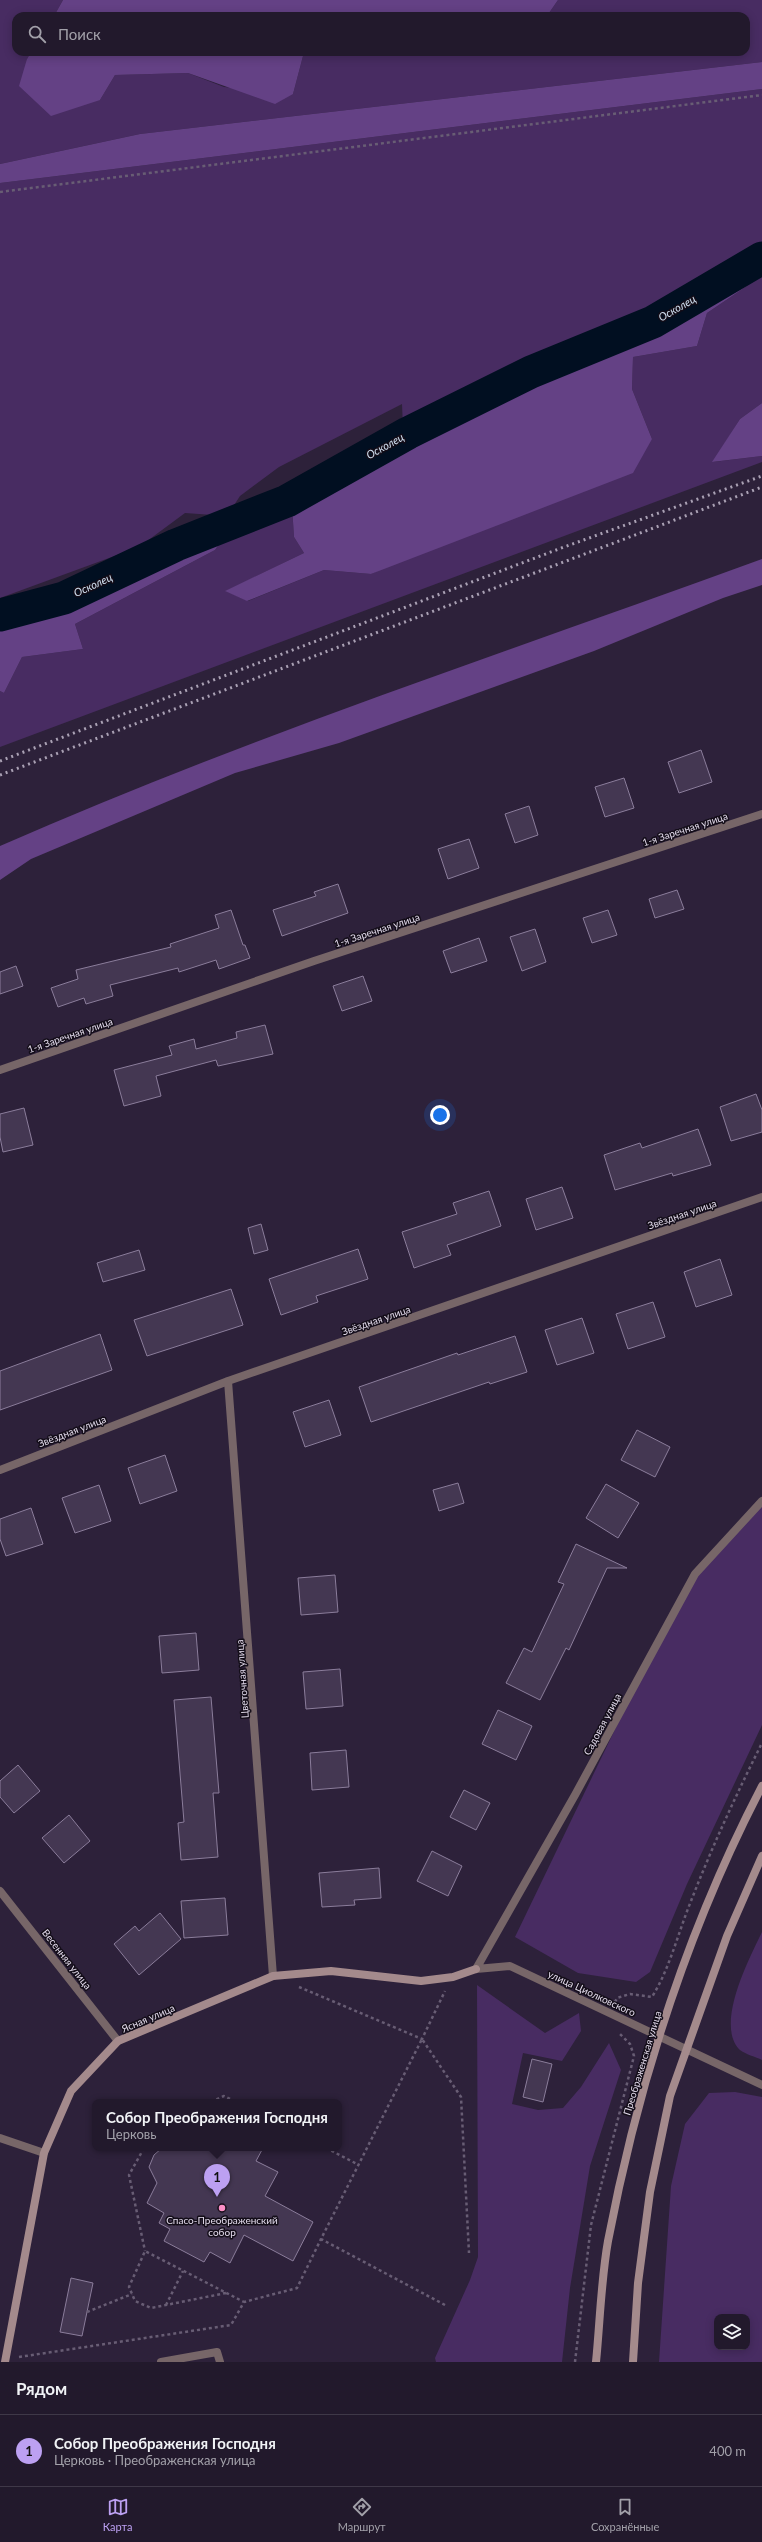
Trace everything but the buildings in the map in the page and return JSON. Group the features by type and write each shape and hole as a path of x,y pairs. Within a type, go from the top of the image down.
{"main road":[{"name":"Преображенская улица","path":"596,2362 608,2243 640,2098 691,1944 739,1830 762,1786"},
{"path":"633,2362 638,2283 650,2192 670,2096 727,1936 762,1856"},
{"name":"Ясная улица","path":"5,2360 44,2153 71,2091 118,2040 273,1976 331,1971 421,1981 452,1977 476,1969"}],"street":[{"name":"1-я Заречная улица","path":"0,1070 314,961 762,814"},
{"name":"Звёздная улица","path":"0,1470 228,1381 762,1197"},
{"name":"Цветочная улица","path":"228,1381 273,1976"},
{"name":"Садовая улица","path":"476,1969 575,1795 694,1574 762,1501"},
{"name":"Весенняя улица","path":"0,1891 118,2040"},
{"name":"улица Циолковского","path":"476,1969 510,1966 762,2085"},
{"path":"0,2138 44,2153"},
{"path":"161,2362 217,2352 220,2362"}],"path":[{"path":"0,192 762,95"},
{"path":"145,2251 244,2302 297,2288 422,2040 452,1977"},
{"path":"294,1985 422,2040 461,2097 469,2253"},
{"path":"218,2099 224,2096 230,2099"},
{"path":"142,2151 129,2175 145,2251 129,2287 135,2301 151,2308 226,2293"},
{"path":"332,2151 359,2165"},
{"path":"321,2239 445,2305"},
{"path":"166,2305 183,2271"},
{"path":"87,2312 132,2294"},
{"path":"5,2360 231,2325 244,2302"}],"shaded area":[{"path":"0,0 63,0 56,12 12,12 12,56 29,56 27,59 100,100 115,75 188,73 224,87 293,94 303,56 750,56 750,12 550,12 558,0 762,0 762,62 140,134 0,164"},
{"path":"63,0 558,0 550,12 56,12"},
{"path":"29,56 303,56 293,94 275,104 188,73 115,75 100,100 51,116 19,86"},
{"path":"762,62 762,89 0,183 0,164 140,134"},
{"path":"762,89 762,251 647,318 528,368 403,428 402,404 279,467 240,496 227,516 185,513 139,547 0,598 0,183"},
{"path":"762,268 762,403 740,419 713,462 762,456 762,462 0,747 0,691 4,693 22,657 83,649 75,624 215,550 230,529 292,506 294,537 304,553 226,591 248,601 324,570 371,574 652,439 632,389 633,357 697,346 707,313 747,286 754,277 751,273"},
{"path":"751,273 754,276 747,286 707,313 697,346 633,357 632,389 652,439 633,473 371,574 324,570 247,601 225,591 304,553 294,537 292,506 411,439 533,378 655,326"},
{"path":"762,403 762,456 712,462 740,419"},
{"path":"230,529 215,550 75,624 83,649 22,657 4,693 0,691 0,621 67,603 178,550"},
{"path":"762,559 762,585 723,598 594,651 339,743 235,773 31,859 0,880 0,846 93,806 188,768 378,696"},
{"path":"762,1499 762,1725 687,1884 650,1972 636,1982 578,1973 515,1937 647,1663 704,1564"},
{"path":"762,1932 762,2060 740,2050 733,2039 731,2025 732,2008 737,1991 750,1957"},
{"path":"477,1985 545,2033 579,2013 581,2031 562,2061 523,2053 512,2104 538,2110 563,2108 581,2087 609,2043 621,2070 590,2166 570,2288 562,2362 436,2362 435,2358 470,2280 478,2257"},
{"path":"735,2092 762,2097 762,2362 659,2362 671,2186 685,2124 709,2093"}],"waterway":[{"name":"Осколец","path":"0,615 64,598 176,545 287,501 408,433 531,372 653,322 762,258"}],"railway":[{"path":"0,761 564,547 762,476"},
{"path":"0,775 762,487"}],"place":[{"name":"Собор Преображения Господня","path":"217,2197"},
{"name":"Спасо-Преображенский собор","path":"222,2208"}]}
